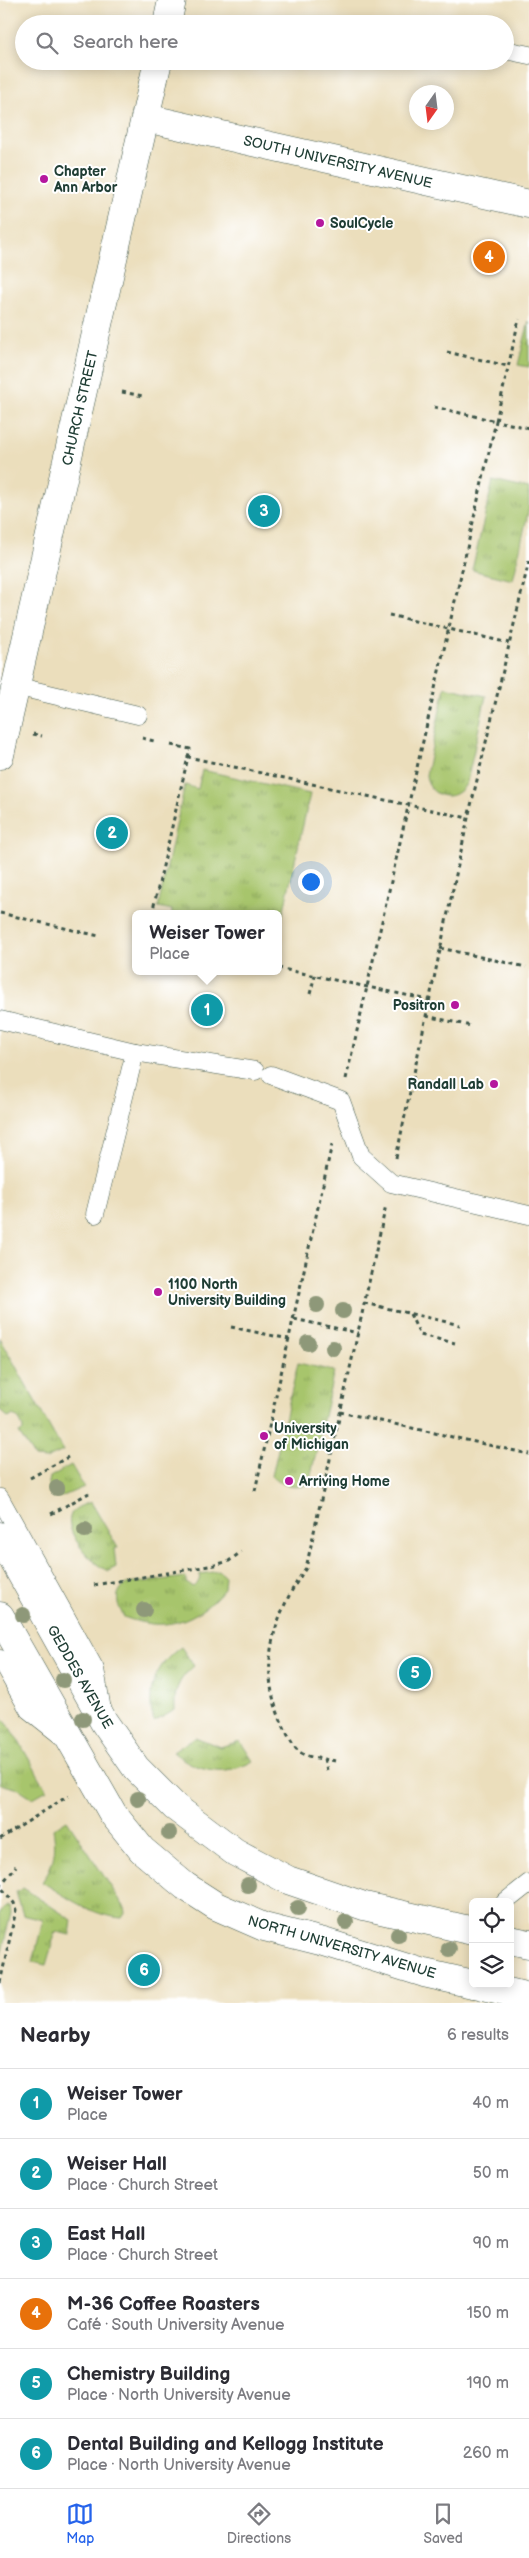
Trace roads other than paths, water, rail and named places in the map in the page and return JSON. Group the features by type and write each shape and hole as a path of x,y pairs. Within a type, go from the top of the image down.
{"street":[{"path":"169,15 172,0"},
{"name":"CHURCH STREET","path":"0,755 156,70"},
{"name":"SOUTH UNIVERSITY AVENUE","path":"146,118 529,204"},
{"name":"GEDDES AVENUE","path":"0,1536 104,1722 136,1768 176,1808 235,1852 288,1880 364,1906 469,1930"},
{"path":"0,1616 73,1744"},
{"name":"NORTH UNIVERSITY AVENUE","path":"73,1744 113,1814 142,1850 200,1896 247,1921 424,1973 469,1983"},
{"path":"514,1941 529,1944"},
{"name":"NORTH UNIVERSITY AVENUE","path":"492,1988 529,1996"}],"lane":[{"path":"514,52 529,55"},
{"path":"15,686 138,715"},
{"path":"0,1020 135,1052 262,1072 341,1101 361,1156 391,1183 529,1215"},
{"path":"95,1214 135,1052"},
{"path":"0,1498 95,1669 104,1722"},
{"path":"0,1659 29,1710 73,1744"},
{"path":"510,1898 529,1883"}],"place":[{"name":"Chapter Ann Arbor","path":"44,179"},
{"name":"SoulCycle","path":"320,223"},
{"name":"M-36 Coffee Roasters","path":"489,257"},
{"name":"East Hall","path":"264,511"},
{"name":"Weiser Hall","path":"112,833"},
{"name":"Positron","path":"455,1005"},
{"name":"Weiser Tower","path":"207,1010"},
{"name":"Randall Lab","path":"494,1084"},
{"name":"1100 North University Building","path":"158,1292"},
{"name":"University of Michigan","path":"264,1436"},
{"name":"Arriving Home","path":"289,1481"},
{"name":"Chemistry Building","path":"415,1673"},
{"name":"Dental Building and Kellogg Institute","path":"144,1970"}]}
